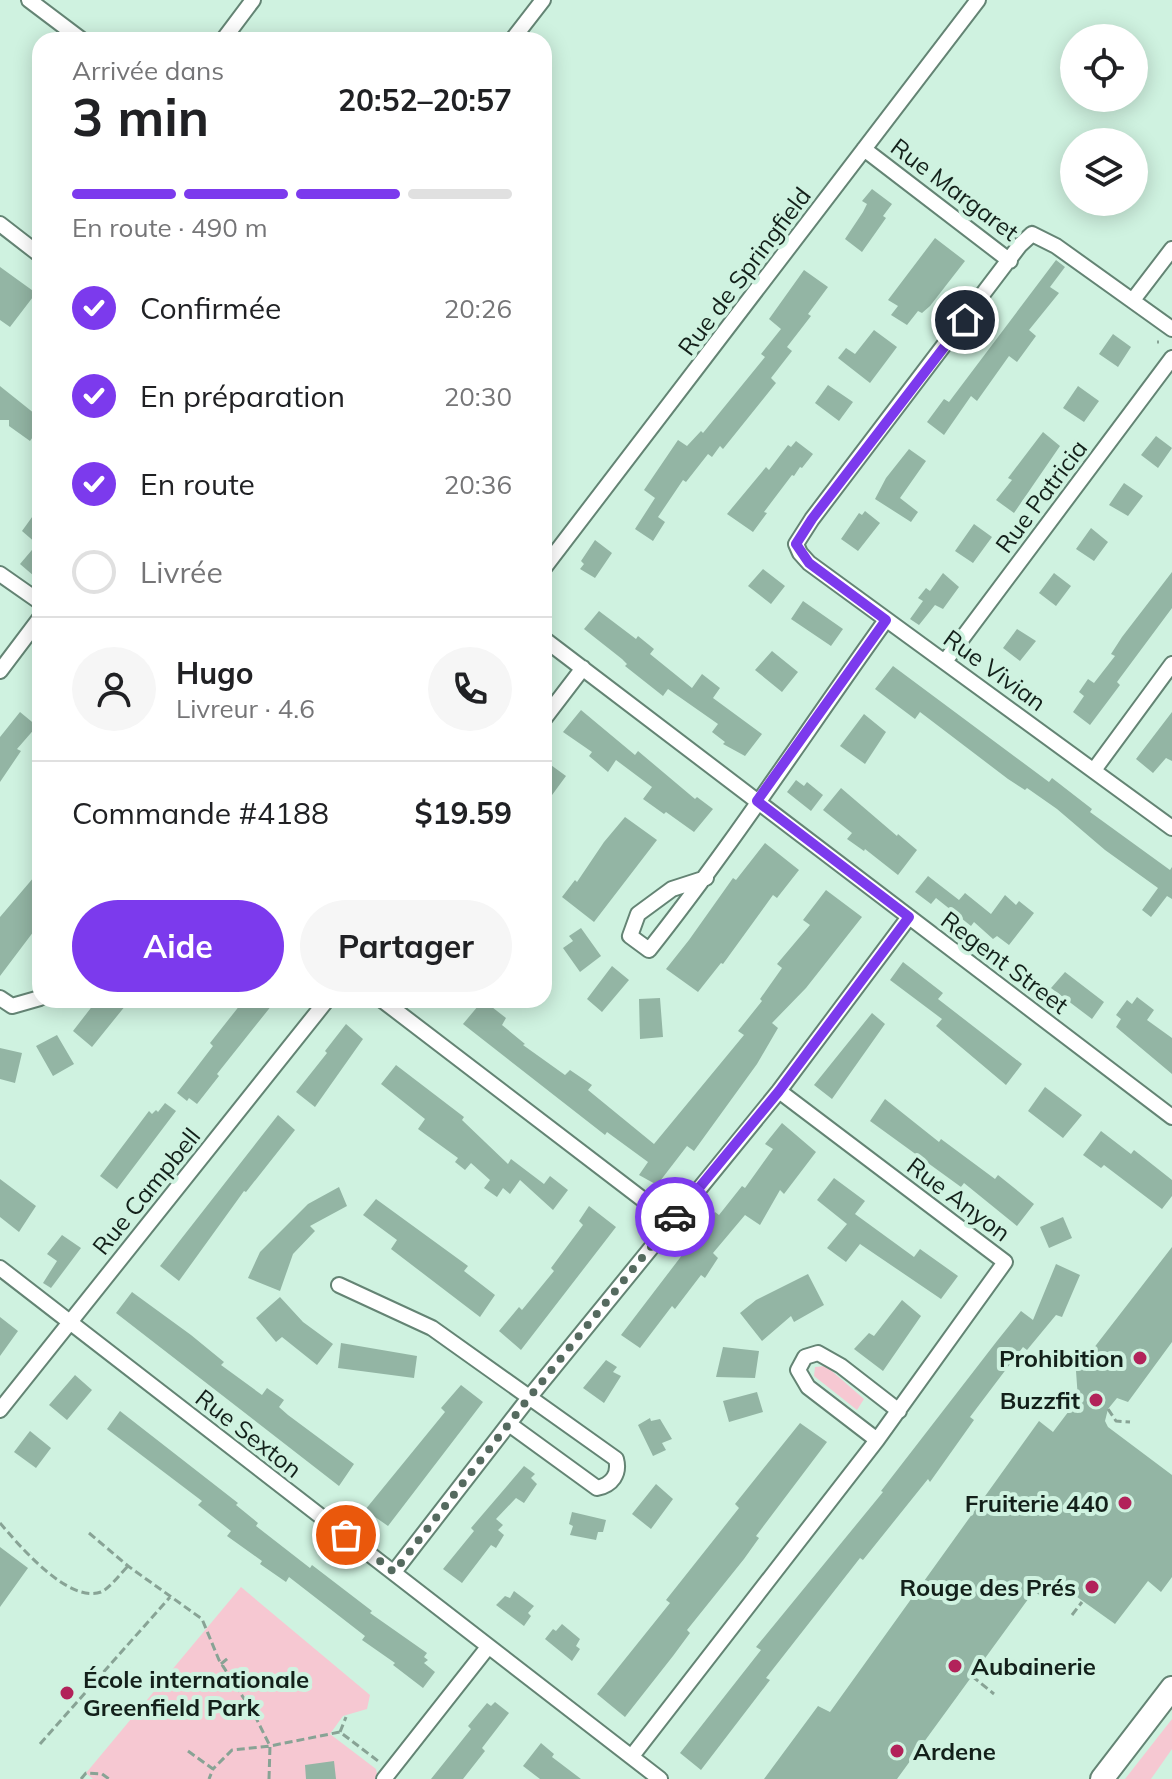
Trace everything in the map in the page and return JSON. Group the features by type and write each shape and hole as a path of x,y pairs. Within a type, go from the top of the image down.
{"main road":[{"path":"1102,1779 1172,1688"}],"street":[{"path":"29,0 71,32"},
{"path":"229,32 253,0"},
{"path":"518,32 543,0"},
{"name":"Rue de Springfield","path":"552,558 978,0"},
{"name":"Rue Margaret","path":"864,149 1010,261 1028,237 1037,235 1172,329"},
{"path":"0,224 32,249"},
{"path":"1133,300 1172,249"},
{"name":"Rue Vivian","path":"1010,261 796,544 809,563 946,660 1172,828"},
{"name":"Rue Patricia","path":"946,660 1172,358"},
{"path":"0,574 32,596"},
{"path":"706,878 672,889 638,914 630,936 649,950 706,878 886,620"},
{"path":"0,671 32,629"},
{"name":"Regent Street","path":"552,645 1172,1117"},
{"path":"1094,770 1172,664"},
{"path":"552,709 583,668"},
{"path":"394,1572 528,1399 779,1091 909,917"},
{"path":"0,998 12,1006 32,1000"},
{"name":"Rue Campbell","path":"0,1410 321,1008"},
{"path":"392,1008 671,1221"},
{"name":"Rue Anyon","path":"632,1756 899,1411 1005,1262 779,1091"},
{"name":"Rue Sexton","path":"0,1268 660,1779"},
{"path":"339,1285 432,1328 528,1399 551,1411 616,1459 618,1467 614,1480 597,1488 509,1424"},
{"path":"877,1440 808,1387 798,1370 805,1357 818,1353 841,1366 899,1411"},
{"path":"387,1774 488,1647"}],"path":[{"path":"1108,1409 1116,1421 1130,1422"},
{"path":"0,1523 31,1559 84,1594 102,1592 128,1566"},
{"path":"89,1533 128,1566 202,1619 221,1664 254,1714 270,1746 269,1779"},
{"path":"40,1744 170,1596"},
{"path":"1072,1615 1082,1602"},
{"path":"221,1664 228,1658"},
{"path":"972,1676 994,1694"},
{"path":"340,1732 346,1717"},
{"path":"340,1732 387,1774"},
{"path":"209,1779 213,1769 232,1750 340,1732"},
{"path":"188,1751 213,1769"},
{"path":"81,1779 86,1773 102,1774 109,1779"}],"shaded area":[{"path":"826,1366 864,1399 857,1410 814,1376 815,1367"},
{"path":"241,1587 370,1695 367,1709 343,1716 330,1734 376,1769 378,1779 93,1779 86,1773"},
{"path":"1172,1719 1172,1749 1151,1779 1125,1779"}],"building":[{"path":"872,189 892,204 862,252 845,239 867,204 862,201"},
{"path":"935,238 965,261 930,306 922,313 918,311 907,325 891,315 898,306 888,300"},
{"path":"1056,260 1065,267 1050,287 1059,293 1029,330 1036,336 1017,362 1009,356 977,401 971,396 944,435 927,422 944,399 949,402"},
{"path":"0,267 32,290 32,298 10,327 0,320"},
{"path":"804,270 828,287 787,347 792,351 771,378 776,383 723,449 720,446 712,457 708,454 686,482 683,480 658,517 665,522 653,541 635,529 655,498 644,490 678,440 687,446 701,431 703,433 765,357 761,354 781,329 769,319"},
{"path":"874,330 897,347 870,383 838,358 846,348 855,354"},
{"path":"1113,334 1131,347 1118,367 1099,354"},
{"path":"828,385 853,402 839,421 815,403"},
{"path":"0,386 32,412 32,438 30,441 9,426 9,420 0,420"},
{"path":"1078,386 1099,401 1084,422 1063,408"},
{"path":"1043,432 1060,446 1014,513 996,500 1012,480 1008,478"},
{"path":"1156,436 1172,448 1158,468 1141,455"},
{"path":"796,441 813,454 792,475 753,532 727,514 766,467 769,470 788,445 791,447"},
{"path":"909,449 926,461 900,498 918,512 911,522 875,499 886,478"},
{"path":"1124,483 1143,496 1128,516 1109,505"},
{"path":"865,511 880,523 858,551 841,539 859,513 862,515"},
{"path":"32,517 32,540 22,531"},
{"path":"974,524 992,537 973,563 955,551"},
{"path":"1091,528 1108,542 1094,561 1076,549"},
{"path":"595,540 612,553 595,578 580,569 584,564 581,561"},
{"path":"32,550 32,574 20,564"},
{"path":"763,569 785,586 771,604 748,586"},
{"path":"1172,572 1172,608 1117,682 1120,685 1090,725 1073,712 1084,696 1079,692 1088,679 1094,683 1115,656 1111,654 1122,637"},
{"path":"943,573 959,587 943,609 935,605 919,625 910,619 923,601 918,598 926,588 930,591"},
{"path":"1054,573 1071,586 1056,606 1039,593"},
{"path":"803,601 843,629 831,646 791,619"},
{"path":"599,611 654,649 650,654 692,688 702,674 720,688 713,698 762,734 745,756 723,744 725,742 712,732 718,724 668,689 663,696 584,629"},
{"path":"1017,629 1036,641 1020,661 1003,648"},
{"path":"772,651 798,672 782,692 755,670"},
{"path":"893,666 1049,782 1052,778 1092,809 1090,812 1170,870 1172,867 1172,899 1167,896 1151,917 1142,910 1158,888 1105,850 1057,809 1008,779 920,712 915,719 875,689"},
{"path":"581,710 635,755 638,751 695,799 697,797 713,809 694,832 643,799 652,787 616,760 608,772 589,756 592,752 563,732"},
{"path":"20,712 32,722 32,732 17,749 21,751 0,782 0,737"},
{"path":"1172,712 1172,761 1166,758 1153,773 1136,759"},
{"path":"864,714 886,732 865,764 840,746"},
{"path":"552,766 566,776 552,795"},
{"path":"796,780 804,786 807,782 823,795 811,811 787,792"},
{"path":"841,788 917,850 898,875 847,839 852,833 823,810"},
{"path":"625,817 657,840 594,922 562,897 575,880 577,882"},
{"path":"765,843 799,870 777,898 773,895 723,964 698,992 666,969 733,878 736,880"},
{"path":"928,876 959,900 965,893 991,914 1005,895 1016,905 1019,901 1034,913 1009,945 997,936 993,939 974,922 971,926 936,898 931,904 915,892"},
{"path":"32,879 32,934 0,976 0,917"},
{"path":"826,890 862,917 806,988 772,1023 778,1028 757,1064 694,1151 687,1146 657,1185 639,1175 648,1162 607,1132 605,1135 463,1024 476,1008 493,1008 506,1018 502,1025 523,1045 565,1075 570,1070 592,1085 588,1090 654,1144 744,1035 738,1031 762,1001 760,999 782,968 777,964 810,925 803,920"},
{"path":"581,928 601,956 580,972 563,948 573,941 569,936"},
{"path":"903,962 943,993 938,999 1022,1064 1006,1085 936,1026 942,1019 890,980"},
{"path":"612,966 629,980 602,1012 587,999"},
{"path":"1065,972 1104,1002 1092,1019 1051,988"},
{"path":"1137,997 1154,1010 1147,1020 1172,1038 1172,1074 1116,1027 1121,1019 1116,1015 1127,1000 1132,1004"},
{"path":"660,998 663,1037 640,1039 639,999"},
{"path":"91,1008 124,1008 92,1047 73,1031"},
{"path":"238,1008 270,1008 197,1104 189,1098 187,1101 177,1093 213,1046 210,1043"},
{"path":"872,1013 885,1024 832,1099 814,1085"},
{"path":"346,1024 363,1039 315,1107 296,1092"},
{"path":"57,1035 74,1064 53,1076 36,1046"},
{"path":"0,1048 22,1053 15,1083 0,1079"},
{"path":"396,1065 464,1117 462,1120 508,1164 511,1159 544,1184 550,1176 568,1190 553,1210 520,1180 510,1194 503,1188 497,1197 484,1188 490,1180 471,1163 465,1170 455,1162 458,1158 418,1129 425,1119 381,1084"},
{"path":"1045,1087 1082,1115 1063,1138 1028,1111"},
{"path":"885,1099 939,1142 941,1139 995,1179 998,1175 1034,1204 1017,1226 964,1183 961,1187 870,1121"},
{"path":"165,1103 176,1111 117,1189 100,1176 149,1111 152,1114 156,1110 158,1112"},
{"path":"278,1115 295,1130 244,1191 179,1281 160,1266"},
{"path":"782,1123 816,1152 784,1194 780,1190 760,1225 745,1215 713,1253 718,1258 705,1278 701,1275 675,1309 672,1306 640,1348 621,1335 715,1212 719,1215 742,1186 745,1188 773,1149 765,1144"},
{"path":"1101,1131 1131,1154 1134,1150 1172,1180 1172,1196 1162,1209 1104,1165 1101,1168 1083,1155"},
{"path":"834,1178 865,1201 855,1214 914,1257 920,1249 958,1276 941,1299 860,1244 846,1262 827,1248 847,1224 817,1200"},
{"path":"0,1179 36,1206 19,1232 0,1217"},
{"path":"339,1187 347,1206 310,1226 315,1231 293,1254 280,1291 248,1278 260,1252 308,1204"},
{"path":"376,1199 468,1266 464,1271 495,1295 480,1317 391,1249 397,1240 363,1215"},
{"path":"589,1206 616,1227 521,1350 499,1331 519,1307 522,1310 554,1271 551,1268 583,1225 579,1221"},
{"path":"1063,1217 1072,1238 1049,1248 1040,1227"},
{"path":"62,1235 81,1248 51,1288 43,1283 57,1261 47,1254"},
{"path":"1172,1247 1172,1342 1128,1402 1117,1398 1108,1409 1105,1421 1108,1427 1172,1475 1172,1577 1161,1592 1148,1581 1115,1624 1059,1584 1046,1600 1034,1591 897,1779 764,1779 818,1706 830,1712 1039,1421 1053,1432 1078,1399 1076,1371"},
{"path":"1056,1264 1080,1275 1062,1317 1056,1315 1027,1350 1023,1347 970,1417 974,1420 930,1482 928,1479 863,1560 860,1558 766,1678 770,1680 701,1770 680,1753 761,1650 756,1647 883,1492 1021,1311 1033,1320"},
{"path":"808,1274 824,1305 794,1322 791,1316 762,1341 740,1313 756,1300"},
{"path":"132,1292 191,1335 224,1362 221,1365 262,1395 267,1388 284,1400 279,1407 354,1464 339,1486 116,1313"},
{"path":"280,1297 303,1322 333,1344 317,1365 282,1337 276,1342 256,1318"},
{"path":"902,1300 921,1316 883,1371 854,1349 869,1333 874,1336"},
{"path":"0,1317 18,1331 0,1356"},
{"path":"341,1343 417,1356 414,1378 338,1368"},
{"path":"723,1347 759,1351 755,1378 716,1377"},
{"path":"606,1360 617,1367 613,1372 621,1376 604,1403 583,1388"},
{"path":"75,1375 92,1390 67,1420 49,1405"},
{"path":"461,1385 483,1402 388,1526 365,1510 445,1412 441,1408"},
{"path":"757,1392 763,1412 729,1422 723,1401"},
{"path":"120,1411 238,1503 236,1505 258,1523 256,1526 427,1653 424,1657 428,1660 424,1663 435,1672 423,1688 362,1640 365,1636 289,1577 286,1582 260,1564 262,1561 227,1536 231,1531 198,1505 202,1501 107,1429"},
{"path":"650,1418 651,1421 660,1419 672,1439 662,1443 666,1450 653,1456 638,1425"},
{"path":"800,1423 827,1442 756,1536 759,1538 744,1559 687,1630 690,1633 625,1717 597,1694 670,1603 666,1600 739,1508 735,1504"},
{"path":"30,1431 51,1448 36,1468 14,1452"},
{"path":"524,1466 535,1474 531,1478 537,1484 524,1503 516,1498 496,1519 503,1525 498,1530 504,1535 496,1548 491,1545 462,1583 443,1569 474,1531 471,1528"},
{"path":"656,1484 673,1499 651,1529 632,1514"},
{"path":"572,1512 606,1520 603,1532 598,1532 596,1540 570,1535"},
{"path":"0,1547 28,1568 0,1607"},
{"path":"514,1591 534,1606 524,1626 496,1605 505,1596 510,1598"},
{"path":"562,1624 580,1639 576,1646 580,1649 572,1661 545,1639"},
{"path":"495,1702 509,1713 463,1779 431,1779 471,1729 468,1726 487,1703 491,1706"},
{"path":"541,1743 554,1754 552,1757 581,1779 540,1779 523,1766"},
{"path":"334,1761 336,1779 306,1779 305,1765"}],"way so far":[{"path":"346,1535 394,1572 675,1217"}],"place":[{"name":"Prohibition","path":"1140,1358"},
{"name":"Buzzfit","path":"1096,1400"},
{"name":"Fruiterie 440","path":"1125,1503"},
{"name":"Rouge des Prés","path":"1092,1587"},
{"name":"Aubainerie","path":"955,1666"},
{"name":"École internationale Greenfield Park","path":"67,1693"},
{"name":"Ardene","path":"897,1751"}],"route":[{"path":"675,1217 779,1091 909,917 757,801 886,620 809,563 796,544 965,320"}]}
